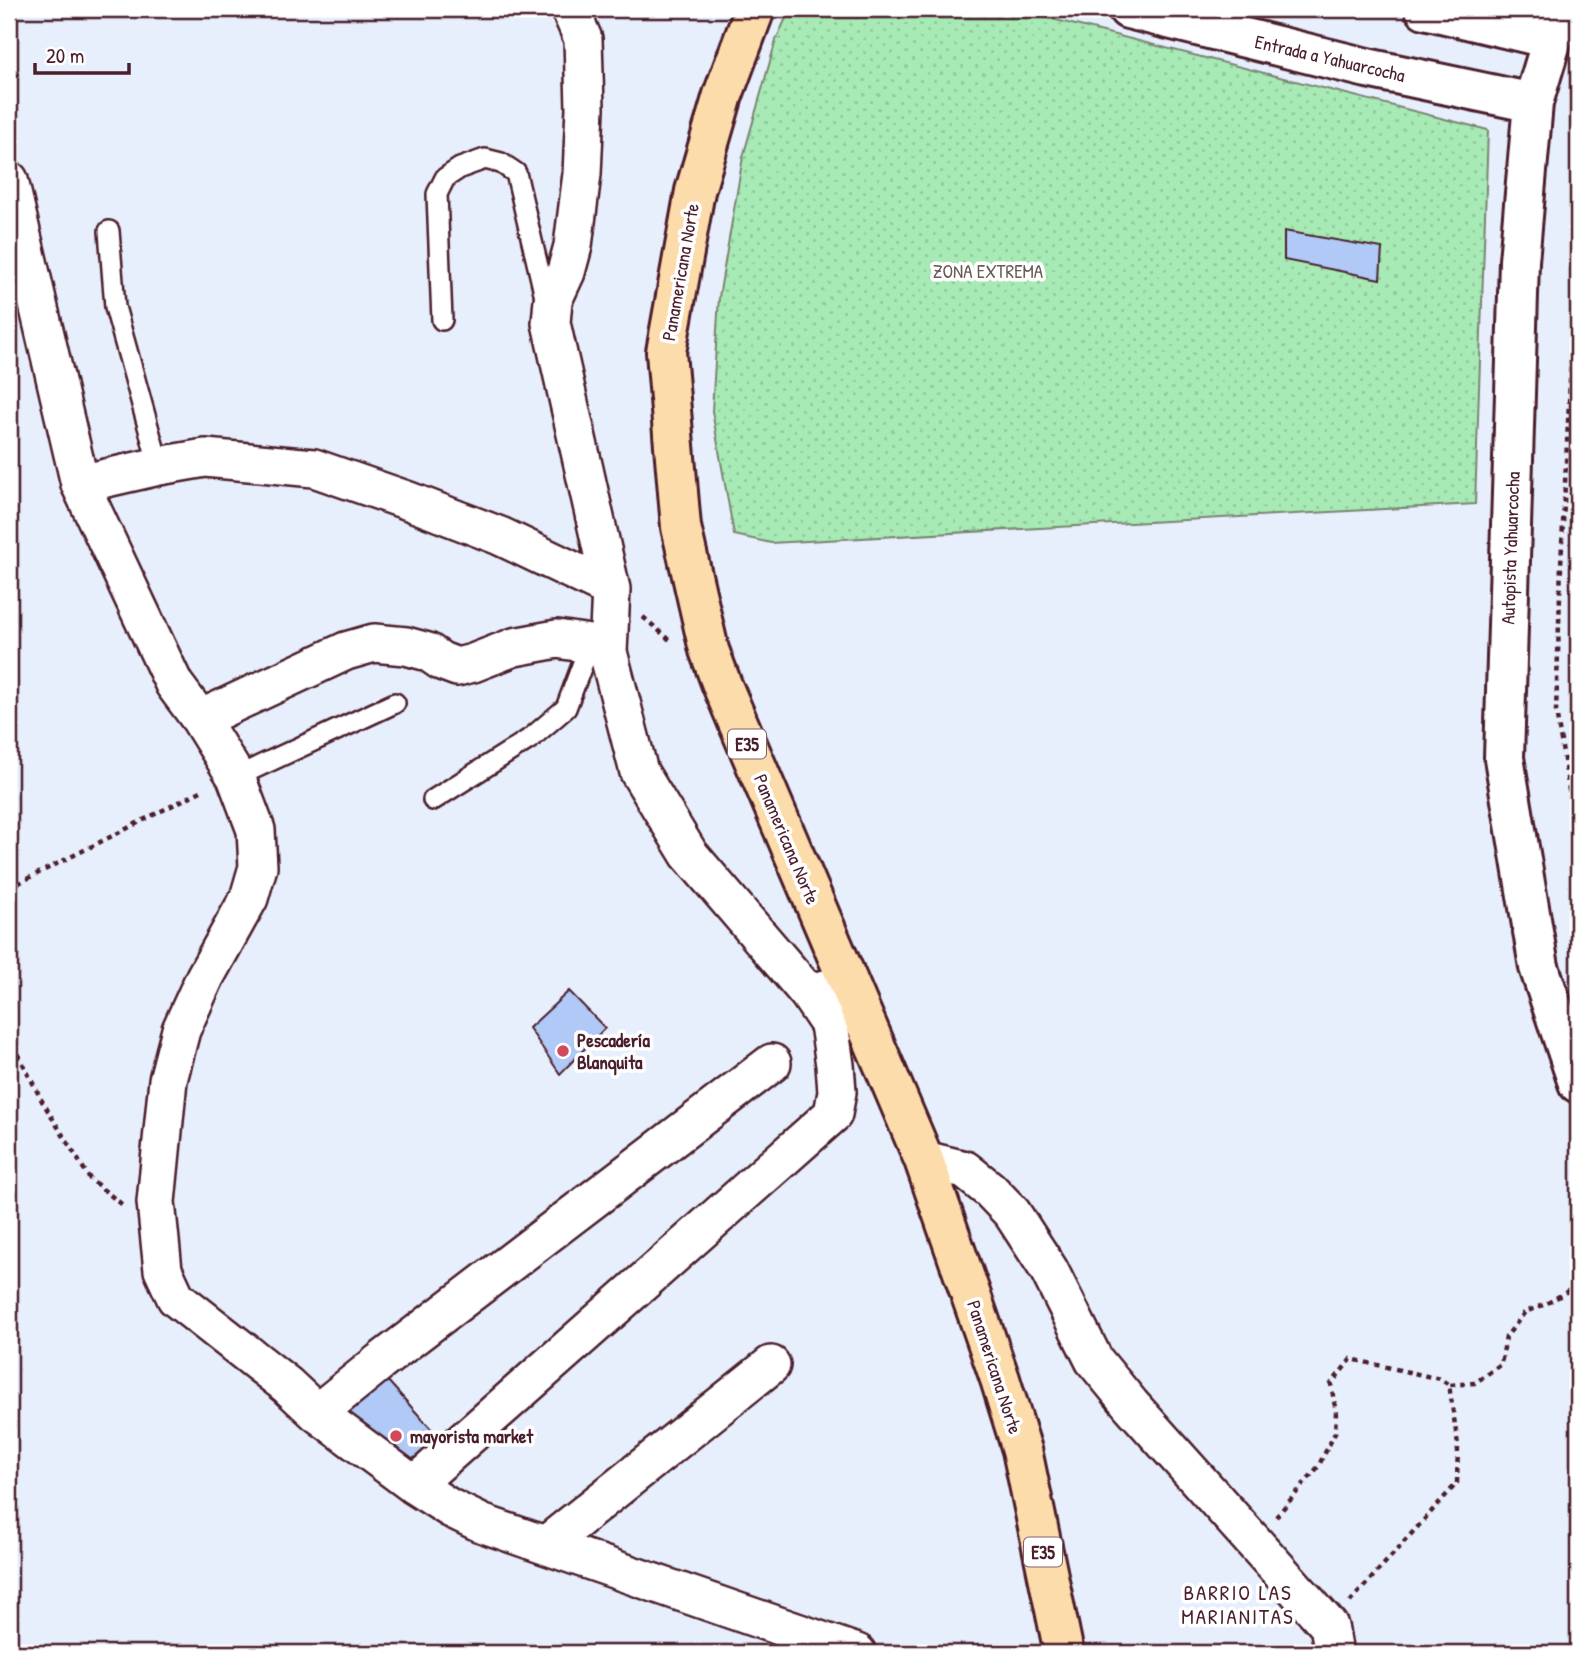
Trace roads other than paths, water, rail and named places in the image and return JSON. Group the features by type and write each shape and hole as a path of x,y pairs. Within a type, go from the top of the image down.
{"highway":[{"name":"Panamericana Norte","path":"754,9 723,94 695,191 666,352 681,527 709,650 924,1160 1000,1379 1022,1450 1064,1653"}],"street":[{"path":"414,1485 833,1114 837,1092 829,1024 808,993 689,854 639,772 599,648 611,589 551,323 553,300 566,272 573,246 582,161 585,108 583,39 570,9"},
{"name":"Entrada a Yahuarcocha","path":"1128,9 1367,68 1533,103"},
{"path":"1425,9 1556,24"},
{"name":"Autopista Yahuarcocha","path":"1556,24 1533,103 1519,261 1504,758 1539,967 1578,1083"},
{"path":"9,180 80,484 174,684 200,719 236,777 256,830 258,867 248,898 205,977 181,1030 168,1080 156,1202 163,1270 176,1298 287,1385 317,1413 414,1485 450,1508 481,1523 857,1653"},
{"path":"80,484 205,458 314,468 500,536 611,589"},
{"path":"200,719 346,651 374,643 406,646 428,652 457,667 514,647 556,639 599,648"},
{"path":"808,993 848,984"},
{"path":"317,1413 390,1354 772,1063"},
{"path":"924,1160 965,1170 990,1190 1012,1213 1049,1270 1094,1360 1255,1543 1331,1640"},
{"path":"546,1545 771,1365"}],"lane":[{"path":"442,320 437,194 445,178 460,168 485,159 501,163 516,173 551,323"},
{"path":"109,231 115,307 159,466"},
{"path":"433,800 531,738 566,708 599,648"},
{"path":"236,777 395,703"}],"place":[{"name":"Pescadería Blanquita","path":"563,1051"},
{"name":"mayorista market","path":"396,1436"}],"district":[{"name":"BARRIO LAS MARIANITAS","path":"1238,1604"}],"park label":[{"name":"ZONA EXTREMA","path":"988,271"}]}
